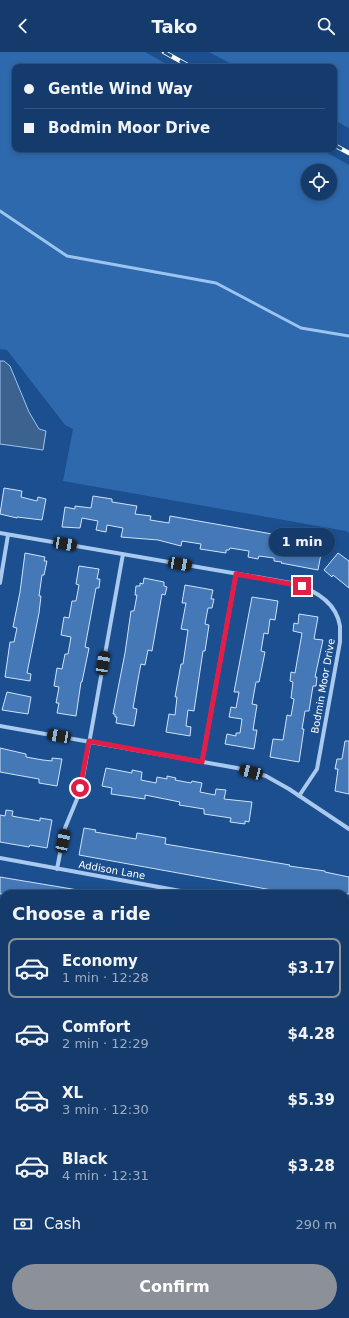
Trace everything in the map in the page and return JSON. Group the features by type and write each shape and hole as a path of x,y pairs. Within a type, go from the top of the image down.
{"street":[{"name":"Bodmin Moor Drive","path":"0,533 302,586 327,601 335,612 340,626 340,642 317,769 299,796"},
{"path":"0,583 8,535"},
{"path":"57,869 66,828 77,799 83,777 123,554"},
{"path":"202,762 236,574"},
{"path":"0,726 237,768 266,776 349,829"},
{"name":"Addison Lane","path":"0,858 175,890"}],"shaded area":[{"path":"0,52 145,52 167,64 12,64 12,152 325,152 349,165 349,533 346,531 63,481 73,429 65,425 7,350 0,349"},
{"path":"209,52 349,52 349,128 337,122 337,64 231,64"},
{"path":"0,361 4,361 10,366 29,412 39,429 46,431 43,450 0,444"}],"building":[{"path":"4,488 22,491 21,497 37,501 38,497 46,499 42,520 17,518 0,514"},
{"path":"93,496 112,499 112,502 137,506 135,514 151,516 150,520 169,523 170,516 323,543 318,570 281,563 282,562 274,561 274,558 259,556 258,559 248,557 249,551 230,548 229,550 226,550 226,553 200,549 201,544 182,541 181,546 158,540 121,537 123,528 107,525 106,532 96,530 98,521 82,518 80,528 62,527 65,507 75,509 75,506 91,508"},
{"path":"25,553 45,557 44,561 47,561 44,575 42,575 39,596 41,596 39,613 27,673 31,674 30,681 5,677 10,642 14,642 17,628 13,627 20,592"},
{"path":"338,553 349,561 349,588 333,575 332,577 324,570"},
{"path":"79,566 99,569 97,579 100,579 99,588 96,588 85,647 89,648 81,682 76,716 57,713 59,703 56,703 59,687 54,686 57,668 62,669 65,654 68,654 71,637 61,635 64,617 69,618 72,601 76,601 79,585 76,584"},
{"path":"144,578 164,582 164,586 167,587 165,595 162,594 152,651 148,650 145,665 141,664 133,708 137,709 134,726 116,723 117,717 113,714 125,653 131,611 134,611 137,595 135,595 136,586 140,586 140,583 143,584"},
{"path":"185,585 213,590 211,599 214,599 212,608 208,608 205,624 209,625 205,651 203,651 194,711 188,710 186,726 191,727 190,736 166,732 169,714 175,715 177,697 175,697 181,664 183,664 188,630 181,629 186,603 182,603"},
{"path":"252,597 278,601 275,620 270,619 268,634 264,633 261,651 265,652 259,682 256,682 252,704 257,705 253,730 257,730 254,749 225,744 227,734 236,736 236,733 240,733 242,719 229,717 231,707 236,708 239,692 234,692"},
{"path":"299,614 318,617 314,639 323,640 315,677 317,677 316,686 313,686 309,711 305,711 299,762 270,757 273,739 283,740 287,715 291,716 294,699 291,698 293,682 290,681 291,672 295,673 302,633 293,631 294,623 298,624"},
{"path":"7,692 31,697 28,714 2,710"},
{"path":"345,741 349,741 349,794 335,791 338,769 335,769 337,759 342,759"},
{"path":"0,748 26,754 26,757 52,761 52,758 62,759 57,786 39,783 39,779 0,772"},
{"path":"106,768 132,773 132,770 142,772 141,780 156,783 157,777 167,779 167,776 176,778 175,780 191,783 192,781 202,783 200,792 215,795 216,789 226,790 224,799 252,802 249,822 245,821 245,824 230,822 231,818 204,814 204,809 179,805 180,802 145,795 145,799 111,794 112,788 102,786"},
{"path":"6,810 13,811 12,816 40,821 40,818 52,820 47,848 30,845 29,847 0,842 0,815 5,816"},
{"path":"84,828 96,830 95,832 136,839 137,833 166,838 165,844 325,871 349,877 349,890 272,890 79,855"},
{"path":"0,877 78,890 0,890"}],"waterway":[{"path":"0,211 67,256 216,283 301,328 349,336"}],"railway":[{"path":"164,52 186,64"},
{"path":"337,147 349,153"}],"route":[{"path":"80,788 89,741 202,762 236,574 302,586"}]}
